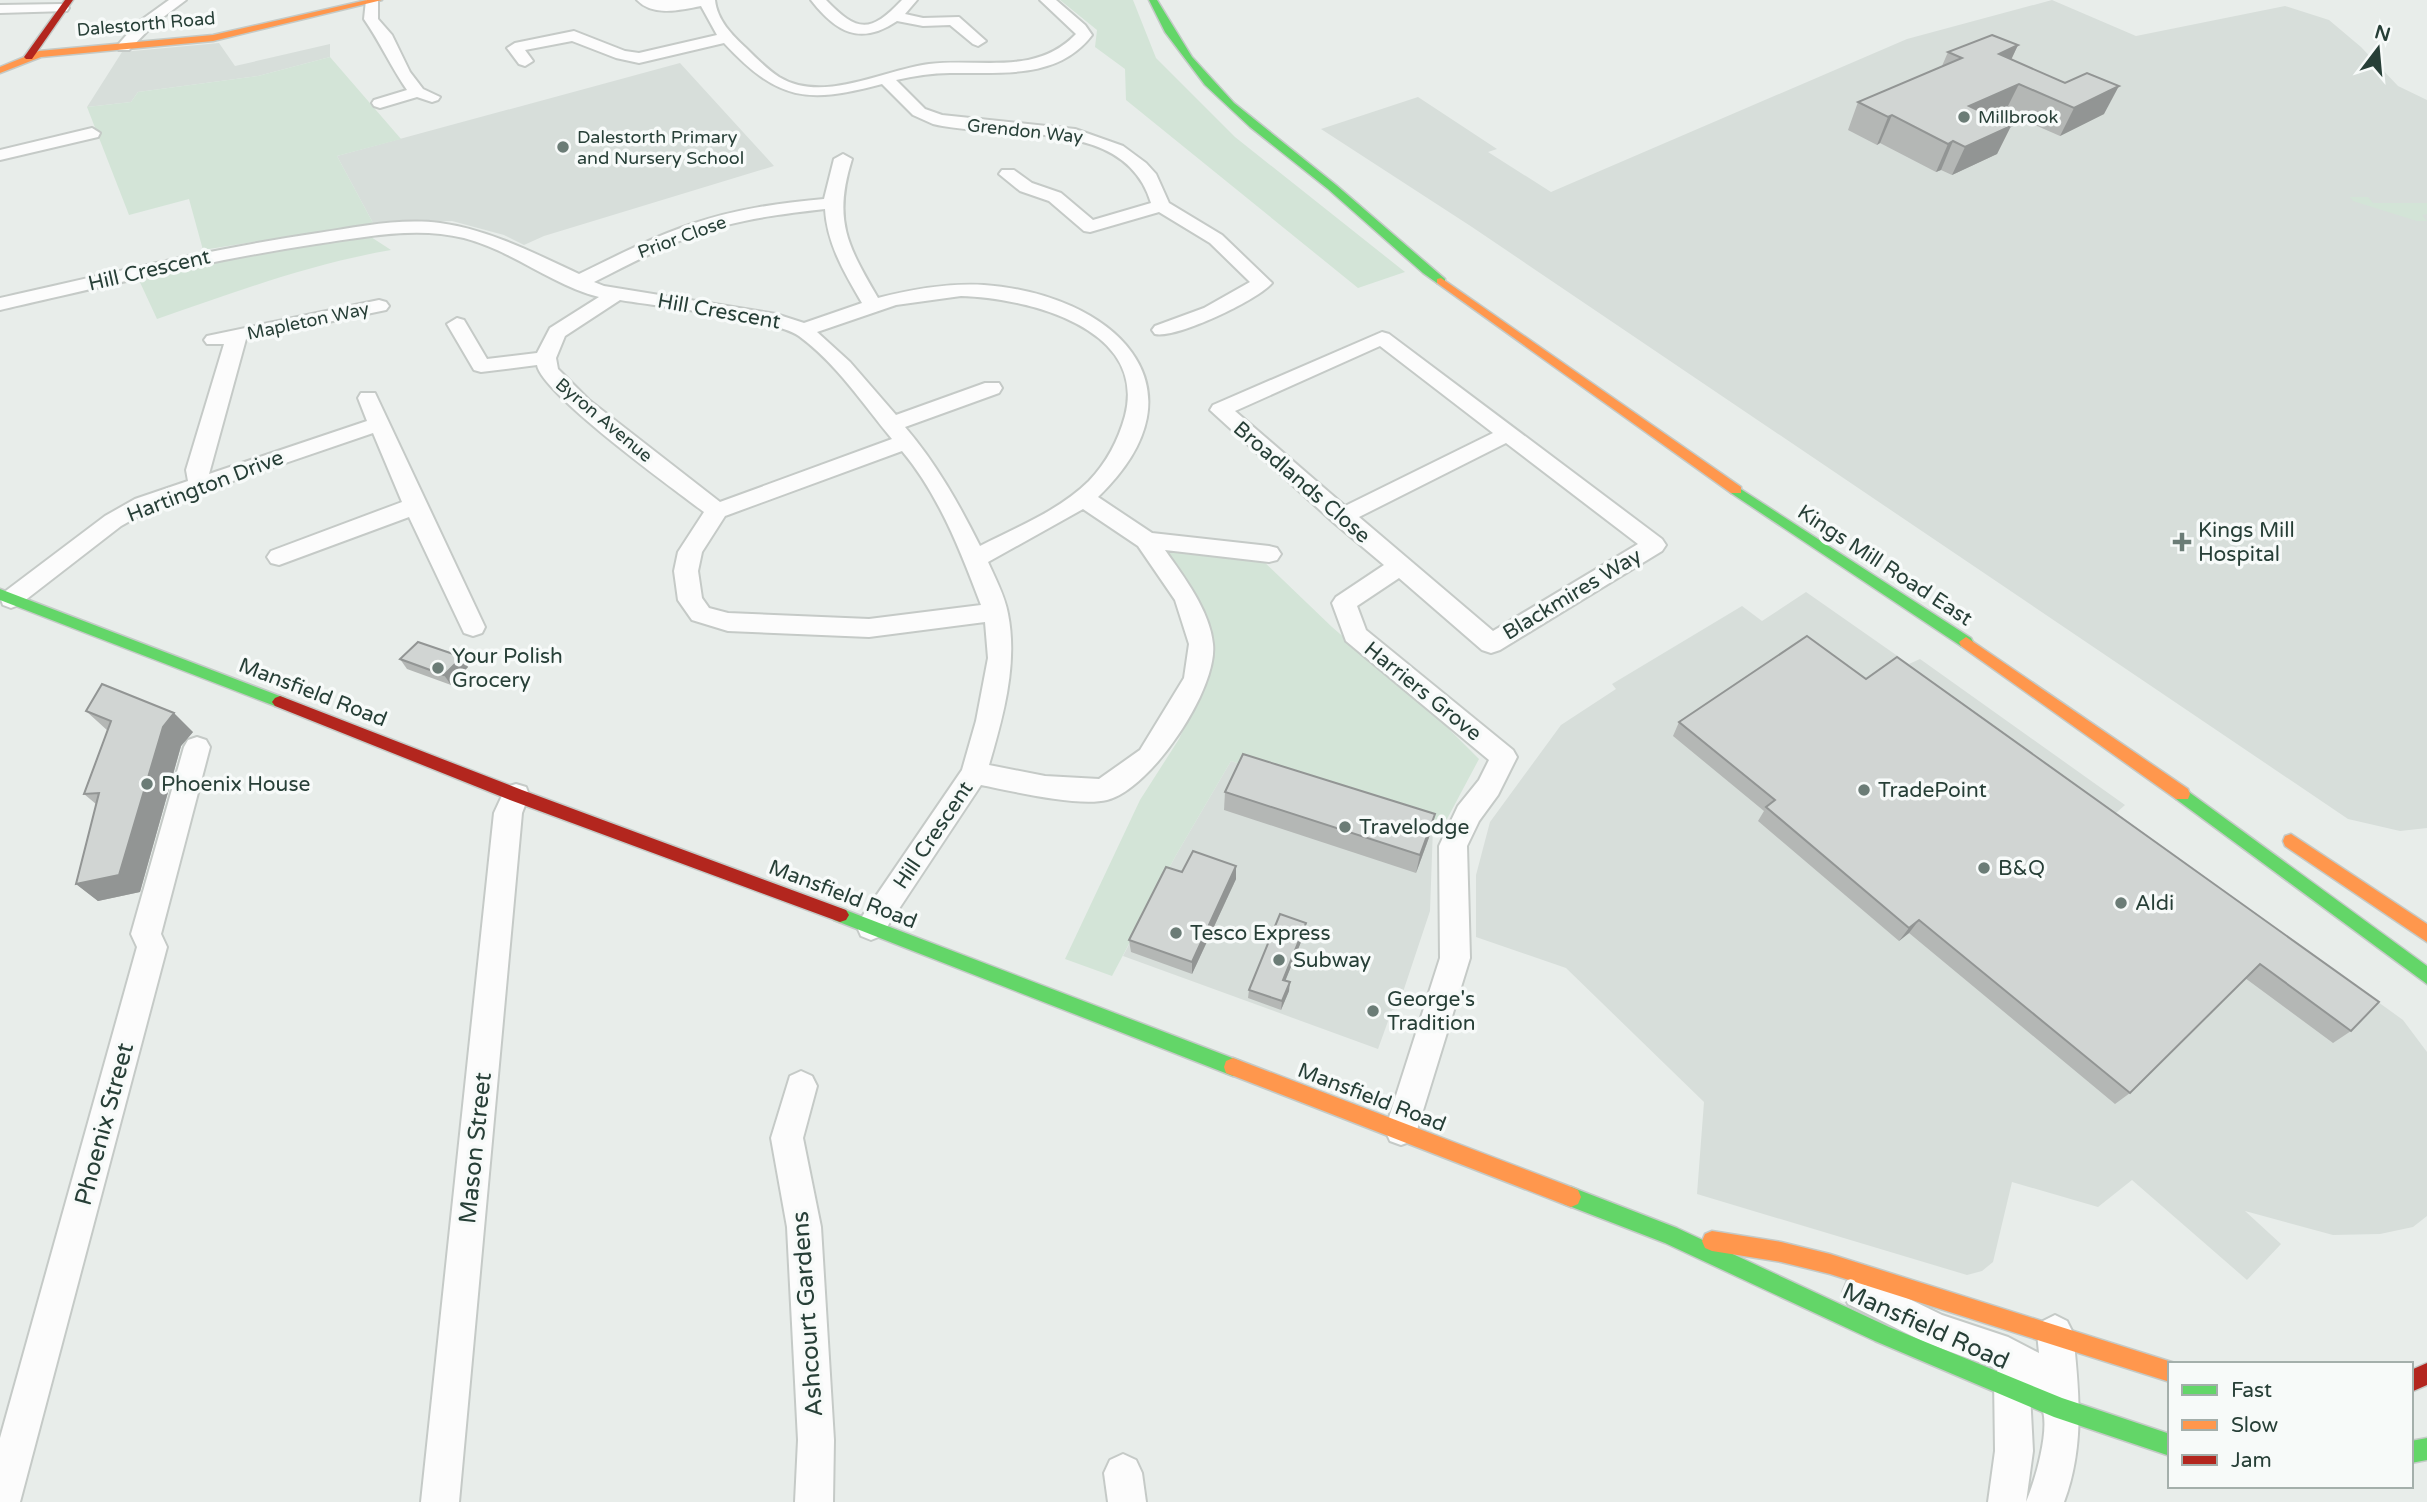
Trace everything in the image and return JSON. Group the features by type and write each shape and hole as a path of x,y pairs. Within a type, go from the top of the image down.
{"main road":[{"name":"Kings Mill Road East","path":"1153,0 1175,44 1204,81 1254,128 1325,181 1416,264 1752,502 2030,686 2320,893 2427,976"},
{"name":"Dalestorth Road","path":"0,70 29,57 236,34 375,1"},
{"path":"29,57 66,4"},
{"name":"Kings Mill Road East","path":"1325,181 1355,195 1399,225"},
{"name":"Mansfield Road","path":"6,596 516,795 1401,1130 1670,1235 1882,1334 2012,1373"},
{"path":"2274,830 2356,884 2424,941"},
{"name":"Mansfield Road","path":"1670,1235 1781,1252 1830,1264 2168,1370"},
{"path":"2062,1409 2168,1445"}],"street":[{"path":"124,47 138,28 156,12 179,0"},
{"path":"644,0 656,6 669,7 707,0 711,15 726,38 775,82 795,89 828,91 933,68 996,69 1052,60 1076,46 1084,35 1080,28 1047,0"},
{"path":"818,0 849,28 875,26 896,16 910,0"},
{"path":"375,1 372,19 425,95 380,103"},
{"path":"0,9 66,4"},
{"path":"896,16 923,22 954,20 978,40"},
{"path":"525,61 515,48 564,36 581,37 621,55 639,58 726,38"},
{"name":"Grendon Way","path":"885,78 919,112 939,120 1056,131 1097,139 1139,162 1154,181 1161,205"},
{"path":"0,155 92,133"},
{"path":"843,159 832,203 846,261 872,304"},
{"path":"1008,174 1026,187 1055,197 1090,227 1161,205 1216,239 1262,283 1211,312 1162,330"},
{"name":"Prior Close","path":"579,282 648,249 715,222 774,210 832,203"},
{"name":"Hill Crescent","path":"0,304 234,251 299,240 405,228 437,228 495,242 599,291 776,320 804,330 843,366 899,432 944,498 975,559 996,612 1000,658 989,721 974,773 871,928"},
{"path":"804,330 872,304 927,293 982,291 1032,297 1069,310 1098,328 1126,355 1139,386 1136,423 1122,456 1083,498 975,559"},
{"name":"Byron Avenue","path":"617,294 557,332 549,345 546,358 548,371 582,405 717,511"},
{"name":"Mapleton Way","path":"214,340 379,306"},
{"path":"457,324 481,366 546,358"},
{"name":"Mapleton Way","path":"200,484 197,470 237,335"},
{"name":"Broadlands Close","path":"1491,643 1341,517 1220,410 1382,338 1654,545"},
{"path":"992,388 899,432 717,511 701,531 690,552 686,571 690,600 701,614 728,622 869,628 996,612"},
{"path":"368,398 415,506 473,627"},
{"name":"Hartington Drive","path":"6,596 113,521 143,504 379,424"},
{"path":"1341,517 1506,435"},
{"path":"974,773 1045,788 1104,790 1149,757 1197,678 1200,644 1186,598 1146,540 1083,498"},
{"path":"279,557 415,506"},
{"path":"1146,540 1269,554"},
{"name":"Blackmires Way","path":"1491,643 1654,545"},
{"name":"Harriers Grove","path":"1400,566 1344,603 1355,635 1504,757"},
{"name":"Phoenix Street","path":"1,1502 152,947 146,934 197,747"},
{"path":"1401,1130 1454,958 1453,846 1468,814 1489,788 1504,757"},
{"name":"Mason Street","path":"440,1502 508,813 516,795"},
{"name":"Ashcourt Gardens","path":"801,1086 787,1138 804,1227 816,1440 814,1502"},
{"path":"1781,1252 1938,1331 2012,1373 2036,1370 2051,1386 2062,1409"},
{"path":"2007,1502 2014,1451 2011,1320"},
{"path":"2045,1502 2056,1478 2062,1409 2055,1333"}],"shaded area":[{"name":"Kings Mill Hospital","path":"2052,0 2136,36 2285,6 2329,20 2361,47 2398,86 2427,100 2427,828 2400,831 2348,819 1472,227 1321,129 1418,97 1497,149 1488,152 1551,192 1907,39"},
{"path":"219,43 235,66 330,44 330,57 258,76 138,92 131,102 87,107 122,52"},
{"name":"Dalestorth Primary and Nursery School","path":"680,63 774,166 544,236 524,245 504,235 452,221 373,223 337,156"},
{"path":"1806,592 1909,664 1920,659 2125,805 2116,813 2403,1020 2427,1052 2427,1216 2413,1227 2380,1234 2333,1235 2245,1211 2281,1244 2247,1280 2132,1180 2098,1207 2012,1182 1993,1262 1982,1271 1967,1275 1697,1194 1704,1102 1566,968 1476,937 1476,875 1490,822 1561,725 1616,689 1612,684 1742,606 1762,621"},
{"path":"1231,761 1433,827 1430,911 1397,1010 1392,1010 1378,1049 1123,956 1175,857"}],"green space":[{"path":"1060,0 1133,0 1156,58 1235,137 1405,272 1358,288 1126,100 1125,69 1095,47 1097,30"},
{"path":"330,57 401,139 337,156 373,223 203,250 189,199 129,215 87,107 131,102 138,92 258,76"},
{"path":"2350,197 2368,197 2373,203 2427,203 2427,214 2422,215 2427,221 2417,221 2353,201"},
{"path":"371,237 391,250 302,271 157,319 138,278 260,252"},
{"path":"1175,548 1259,557 1332,627 1441,721 1479,759 1447,819 1433,827 1231,761 1175,857 1112,976 1065,959 1140,800 1179,739 1199,696 1208,626 1199,599 1167,554"}],"building":[{"path":"1992,35 2018,45 1999,54 2065,83 2087,73 2119,86 2074,108 2019,84 1969,106 2011,126 1965,147 1953,141 1948,144 1892,115 1888,117 1858,102 1962,58 1948,52"},
{"path":"1807,636 1866,679 1897,657 2379,1002 2351,1031 2260,964 2130,1093 1919,920 1909,928 1766,807 1775,800 1679,722"},
{"path":"418,642 462,657 444,675 400,659"},
{"path":"102,684 174,713 163,727 119,875 76,884 99,793 84,794 111,721 86,711"},
{"path":"1243,754 1435,814 1420,855 1225,792"},
{"name":"Tesco Express","path":"1193,851 1236,866 1192,962 1129,940 1166,867 1182,872"},
{"name":"Subway","path":"1280,914 1306,923 1283,980 1290,982 1282,1001 1249,990"}],"traffic: fast":[{"path":"1153,0 1188,59 1230,105 1332,187 1441,281"},
{"path":"1736,490 1966,642"},
{"path":"0,594 280,702"},
{"path":"2182,794 2427,976"},
{"path":"840,915 1233,1067"},
{"path":"1571,1197 1670,1235 1882,1334 2062,1409 2168,1444"},
{"path":"2413,1452 2427,1449"}],"traffic: slow":[{"path":"0,70 39,54 213,38 378,0"},
{"path":"1441,281 1736,490"},
{"path":"1966,642 2182,794"},
{"path":"2291,841 2427,934"},
{"path":"1233,1067 1571,1197"},
{"path":"1712,1241 1781,1252 1830,1264 2168,1370"}],"traffic: jam":[{"path":"29,57 69,0"},
{"path":"280,702 516,795 840,915"},
{"path":"2413,1380 2427,1374"}],"place":[{"name":"Millbrook","path":"1964,117"},
{"name":"Dalestorth Primary and Nursery School","path":"563,147"},
{"name":"Kings Mill Hospital","path":"2182,542"},
{"name":"Your Polish Grocery","path":"438,668"},
{"name":"Phoenix House","path":"147,784"},
{"name":"TradePoint","path":"1864,790"},
{"name":"Travelodge","path":"1345,827"},
{"name":"B&Q","path":"1984,868"},
{"name":"Aldi","path":"2121,903"},
{"name":"Tesco Express","path":"1176,933"},
{"name":"Subway","path":"1279,960"},
{"name":"George's Tradition","path":"1373,1011"}]}
